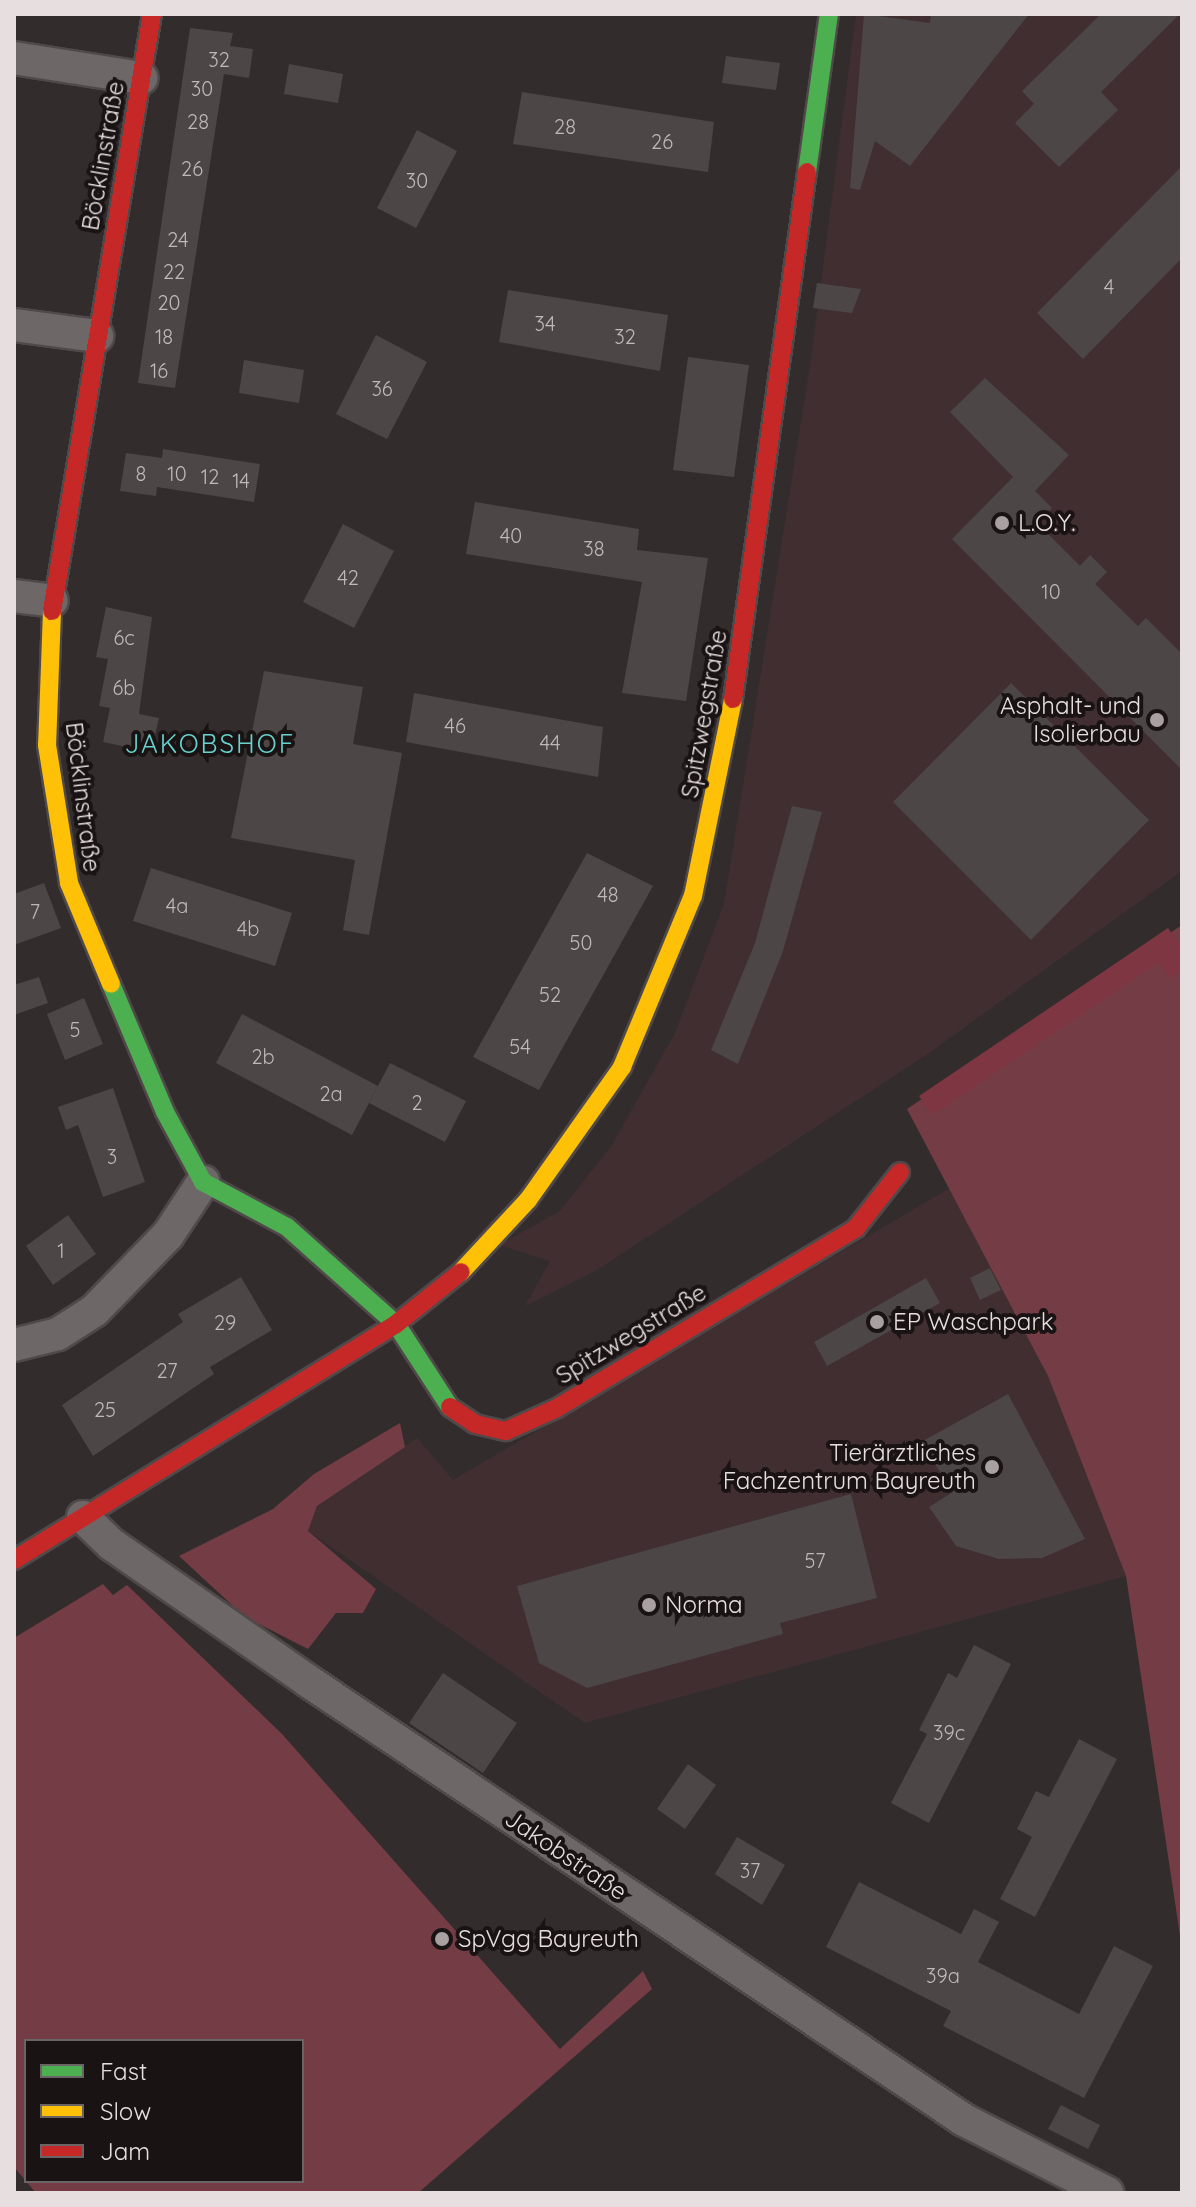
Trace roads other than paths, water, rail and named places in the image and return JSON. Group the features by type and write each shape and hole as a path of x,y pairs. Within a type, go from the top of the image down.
{"street":[{"name":"Böcklinstraße","path":"152,14 52,601 47,745 69,883 165,1112 203,1182"},
{"name":"Spitzwegstraße","path":"14,1560 396,1324 459,1275 573,1142 622,1067 693,896 734,695 829,14"},
{"path":"14,58 141,78"},
{"path":"14,325 97,336"},
{"path":"14,596 52,601"},
{"name":"Spitzwegstraße","path":"396,1324 451,1408 475,1424 506,1431 557,1408 856,1228 900,1172"},
{"path":"14,1345 58,1334 94,1311 168,1235 203,1182 287,1227 396,1324"},
{"name":"Jakobstraße","path":"83,1517 111,1544 319,1689 964,2120 1107,2193"}],"place":[{"name":"L.O.Y.","path":"1002,523"},
{"name":"Asphalt- und Isolierbau","path":"1157,720"},
{"name":"EP Waschpark","path":"877,1322"},
{"name":"Tierärztliches Fachzentrum Bayreuth","path":"992,1467"},
{"name":"Norma","path":"649,1605"},
{"name":"SpVgg Bayreuth","path":"442,1939"}],"district":[{"name":"JAKOBSHOF","path":"210,744"}]}
